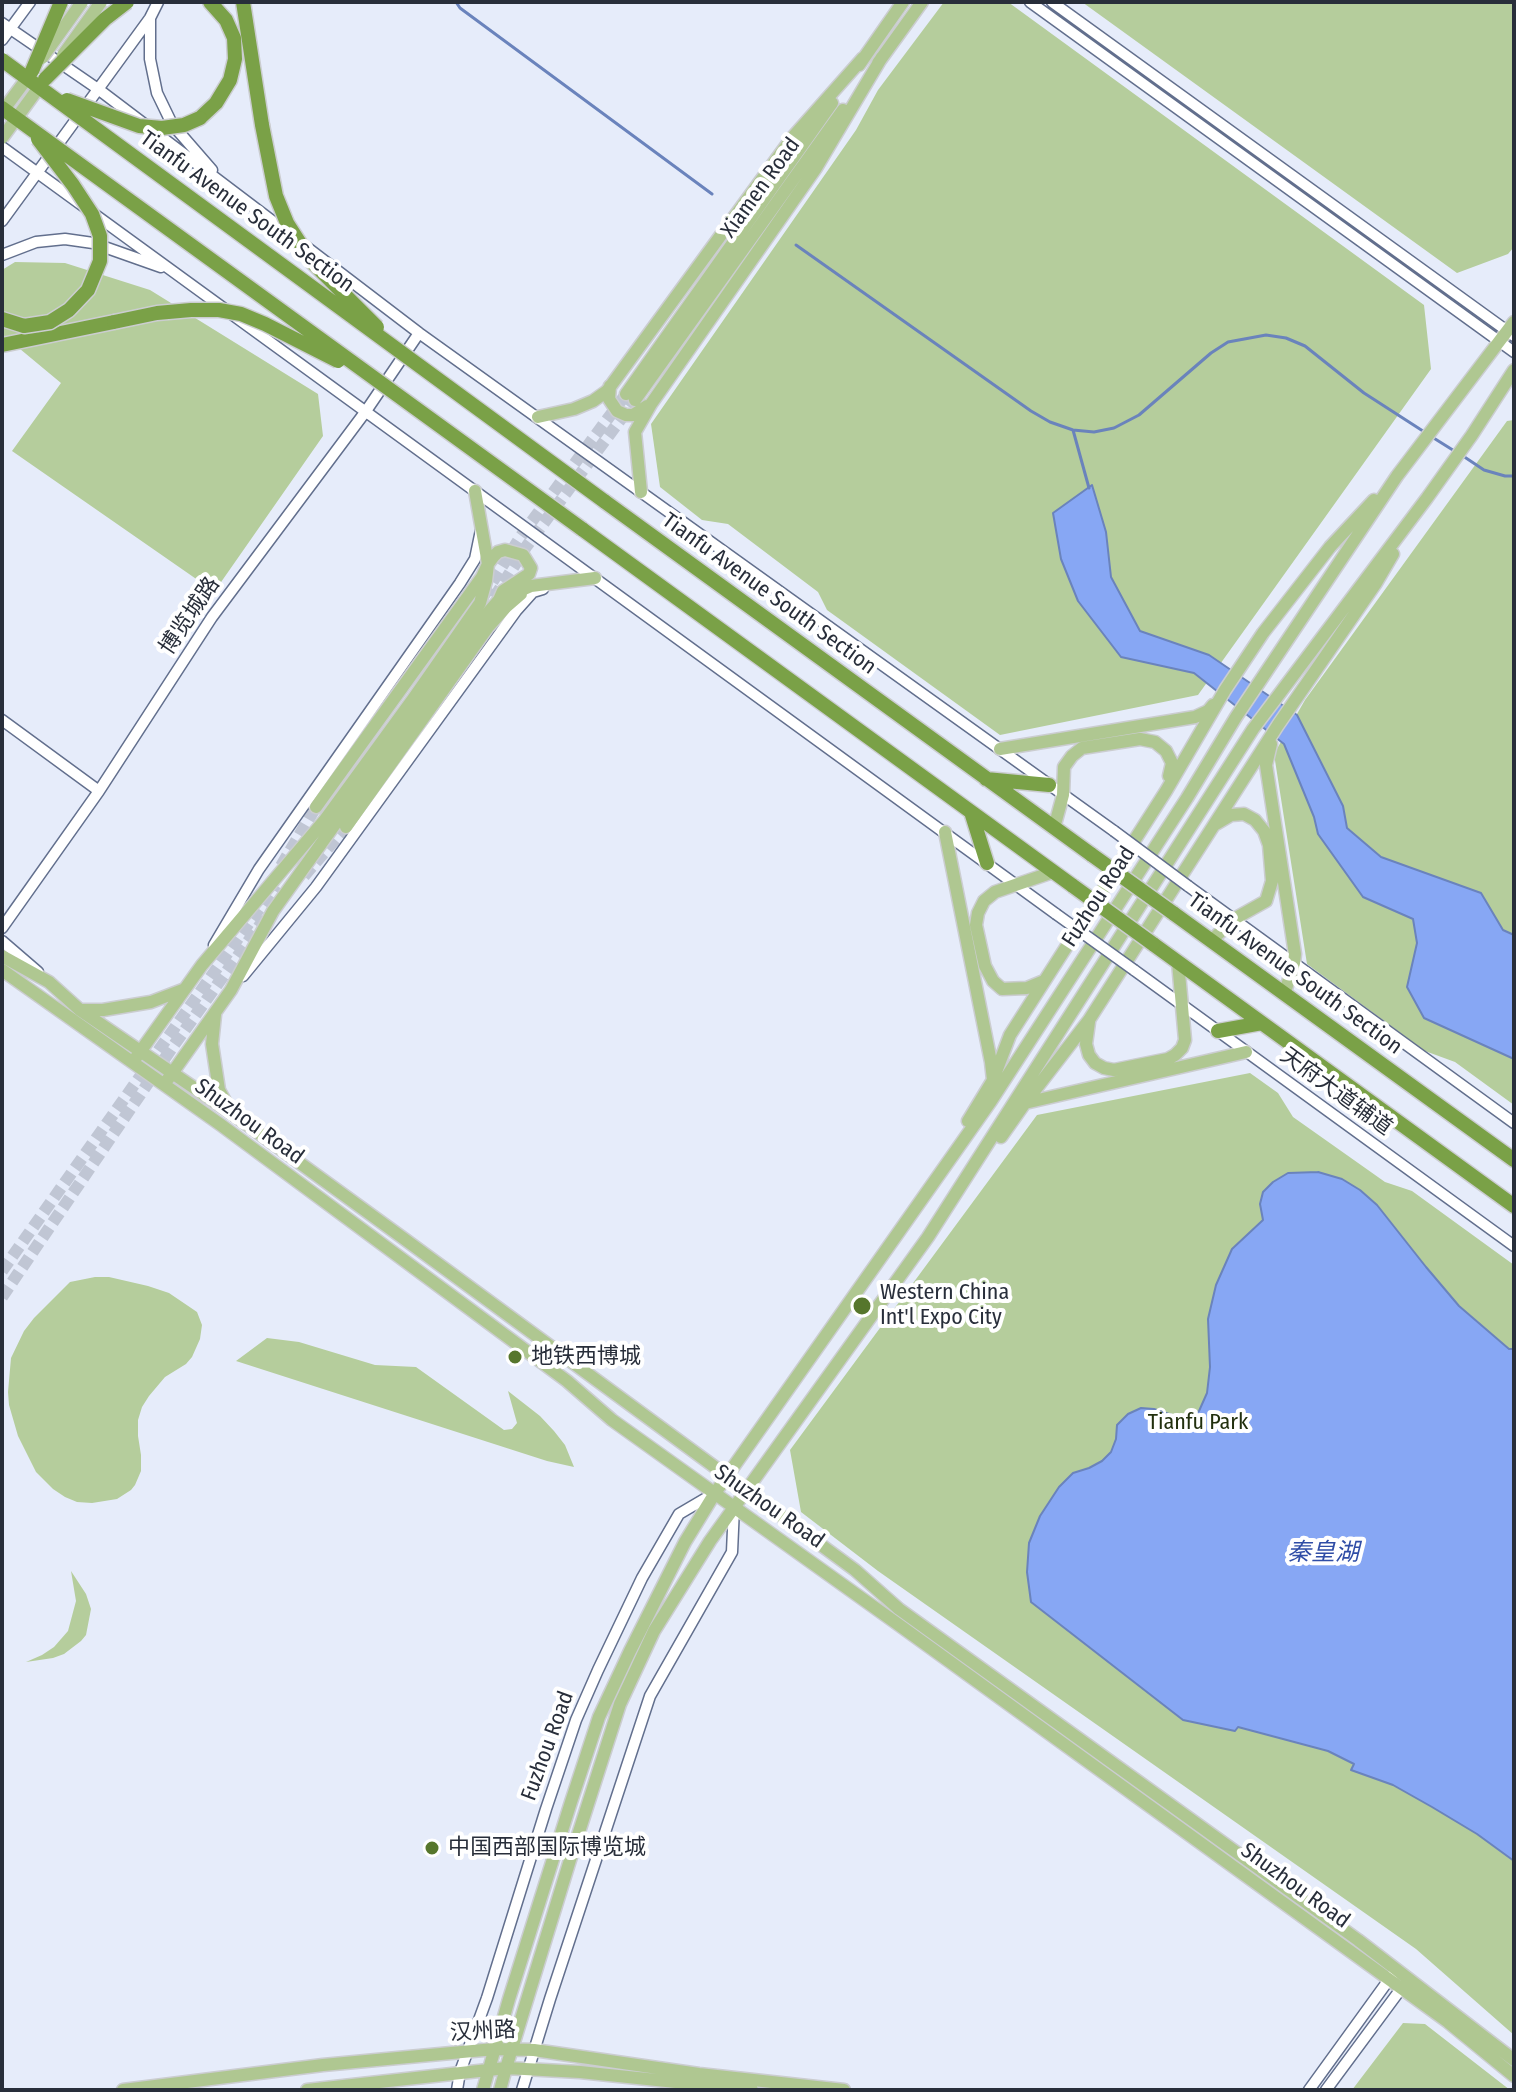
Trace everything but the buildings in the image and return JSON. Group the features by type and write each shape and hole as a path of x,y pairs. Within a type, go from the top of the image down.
{"highway":[{"path":"42,81 61,2"},
{"path":"42,81 105,19 127,2"},
{"path":"42,81 139,126 162,128 184,125 200,118 216,103 230,80 235,59 234,38 226,20 210,2"},
{"path":"243,2 269,164 276,196 287,223 312,262 412,361"},
{"name":"Tianfu Avenue South Section","path":"6,62 42,81 412,361 1514,1160"},
{"path":"2,110 1514,1206"},
{"path":"2,319 24,326 50,322 69,310 88,290 100,261 100,236 92,214 28,126"},
{"path":"2,345 157,313 219,310 241,314 265,324 380,383"},
{"path":"984,778 1049,785"},
{"path":"971,812 987,863"},
{"path":"1218,1031 1262,1023"}],"main road":[{"path":"2,110 42,81 82,2"},
{"path":"4,140 42,81 101,2"},
{"name":"Xiamen Road","path":"903,2 630,397 922,2"},
{"path":"641,492 635,432 651,404 816,168 882,57"},
{"path":"538,417 574,409 607,391 792,138 863,58"},
{"name":"Fuzhou Road","path":"483,2090 599,1717 685,1542 726,1477 991,1101 1179,811 1236,717 1397,476 1509,333"},
{"name":"Fuzhou Road","path":"500,2090 620,1704 654,1631 710,1541 928,1237 1253,729 1427,498 1514,370"},
{"path":"610,386 612,405 626,415 633,415 651,404"},
{"path":"915,1209 993,1080 1010,1035 1166,791 1225,690 1263,633 1330,547 1397,476"},
{"path":"136,1058 202,965 324,821 480,603 488,564 475,491"},
{"path":"928,1237 1089,1020 1278,725 1376,583 1427,498"},
{"path":"163,1085 231,990 273,911 503,591 529,574 531,568 523,555 505,550 498,552 488,564 482,577 316,807"},
{"path":"499,600 531,586 595,578"},
{"path":"346,827 488,627 531,586"},
{"path":"1000,749 1195,717 1208,711 1225,690"},
{"path":"1278,725 1266,765 1295,954 1285,992"},
{"path":"1054,828 1063,795 1064,767 1082,748 1140,739 1155,742 1166,751 1172,763 1166,791"},
{"path":"1212,827 1231,815 1244,814 1255,820 1264,831 1269,845 1272,881 1266,901 1234,919 1212,940"},
{"path":"945,832 993,1080"},
{"path":"1044,981 1027,988 1002,989 993,981 985,966 976,925 984,901 995,892 1053,872"},
{"name":"Shuzhou Road","path":"2,956 49,982 163,1085 567,1381 612,1420 1393,1974"},
{"path":"1089,1020 1086,1044 1089,1055 1104,1068 1114,1070 1175,1055 1185,1040 1178,962"},
{"name":"Shuzhou Road","path":"2,970 136,1058 172,1073 231,1113 855,1570 899,1609 1514,2060"},
{"path":"80,1010 103,1010 151,1002 185,989"},
{"path":"215,1012 212,1044 219,1090 231,1113"},
{"path":"1025,1103 1246,1052"},
{"name":"Shuzhou Road","path":"1405,1983 1514,2076"},
{"name":"汉州路","path":"123,2090 323,2065 494,2049 534,2050 699,2074 844,2090"},
{"name":"汉州路","path":"307,2090 488,2068 595,2073 752,2090"}],"street":[{"path":"2,40 6,26 30,2"},
{"path":"2,221 150,18 158,2"},
{"path":"1030,2 1509,333"},
{"path":"1052,2 1509,333"},
{"path":"150,18 150,59 157,93 172,124 227,186"},
{"path":"6,26 98,89 419,333 1114,831 1514,1123"},
{"name":"天府大道辅道","path":"4,140 37,173 1514,1246"},
{"path":"2,255 36,242 65,239 93,243 173,271"},
{"path":"1514,314 1509,333 1514,352"},
{"name":"博览城路","path":"2,928 99,791 212,617 366,411 419,333"},
{"path":"202,965 259,869 460,583 475,559 481,528"},
{"path":"231,990 316,887 516,611 533,592 559,584"},
{"path":"2,720 99,791"},
{"path":"2,941 49,982"},
{"path":"2,977 41,998"},
{"name":"Fuzhou Road","path":"457,2090 460,2072 487,1998 576,1720 613,1635 679,1514 715,1493"},
{"path":"522,2090 650,1696 732,1552 734,1507"},
{"path":"1309,2090 1393,1974"},
{"path":"1326,2090 1405,1983"}],"green space":[{"path":"944,2 1008,2 1424,305 1431,369 1198,695 1000,735 827,610 818,592 728,524 702,520 660,487 651,424 856,130 878,90"},
{"path":"1082,2 1514,2 1514,247 1508,254 1457,273"},
{"path":"15,262 65,263 150,290 318,394 323,436 219,585 202,583 12,451 61,383 2,334 2,270"},
{"path":"1514,420 1514,1105 1455,1062 1425,1051 1307,964 1274,754 1305,700 1507,421"},
{"name":"Tianfu Park","path":"1250,1073 1278,1093 1293,1117 1385,1182 1412,1191 1514,1265 1514,2035 1416,1949 878,1571 801,1512 790,1450 1037,1115"},
{"path":"109,1277 169,1293 197,1312 202,1325 192,1357 165,1377 142,1407 138,1420 141,1471 135,1485 117,1499 92,1503 65,1497 36,1472 18,1436 8,1392 11,1358 24,1331 70,1282"},
{"path":"267,1338 299,1342 375,1365 416,1367 504,1430 512,1429 517,1423 508,1391 554,1431 565,1445 574,1467 236,1361"},
{"path":"71,1571 86,1594 91,1609 86,1635 64,1654 26,1662 54,1647 68,1631 76,1601"},
{"path":"1403,2023 1425,2024 1510,2090 1352,2090"}],"water":[{"path":"1092,485 1106,532 1111,577 1140,631 1209,655 1297,715 1343,806 1347,828 1381,857 1481,893 1503,930 1514,935 1514,1059 1424,1018 1407,987 1417,943 1413,919 1363,897 1318,834 1284,744 1194,673 1121,657 1078,601 1061,559 1053,513"},
{"name":"秦皇湖","path":"1318,1172 1342,1179 1377,1205 1459,1306 1509,1349 1514,1349 1514,1861 1432,1807 1393,1785 1351,1770 1354,1764 1328,1751 1238,1727 1235,1731 1183,1720 1031,1602 1027,1572 1029,1543 1040,1516 1059,1487 1073,1473 1102,1461 1111,1452 1117,1425 1128,1414 1141,1408 1154,1409 1187,1420 1199,1411 1207,1393 1210,1367 1208,1319 1216,1285 1232,1249 1263,1220 1260,1204 1263,1192 1273,1182 1288,1173"}],"waterway":[{"path":"456,2 712,194"},
{"path":"796,245 1031,411 1073,430 1094,432 1114,428 1139,415 1228,342 1266,335 1286,338 1305,346 1364,393 1426,433"},
{"path":"1073,430 1089,488"},
{"path":"1432,437 1456,452"},
{"path":"1463,456 1484,470 1514,476"}],"tunnel":[{"path":"483,597 521,536 626,394"},
{"path":"494,598 526,547 635,400"},
{"path":"281,866 316,807"},
{"path":"304,876 346,827"},
{"path":"2,1271 276,885"},
{"path":"2,1297 265,918"}],"place":[{"name":"Western China Int'l Expo City","path":"862,1306"},
{"name":"地铁西博城","path":"515,1357"},
{"name":"中国西部国际博览城","path":"432,1848"}]}
